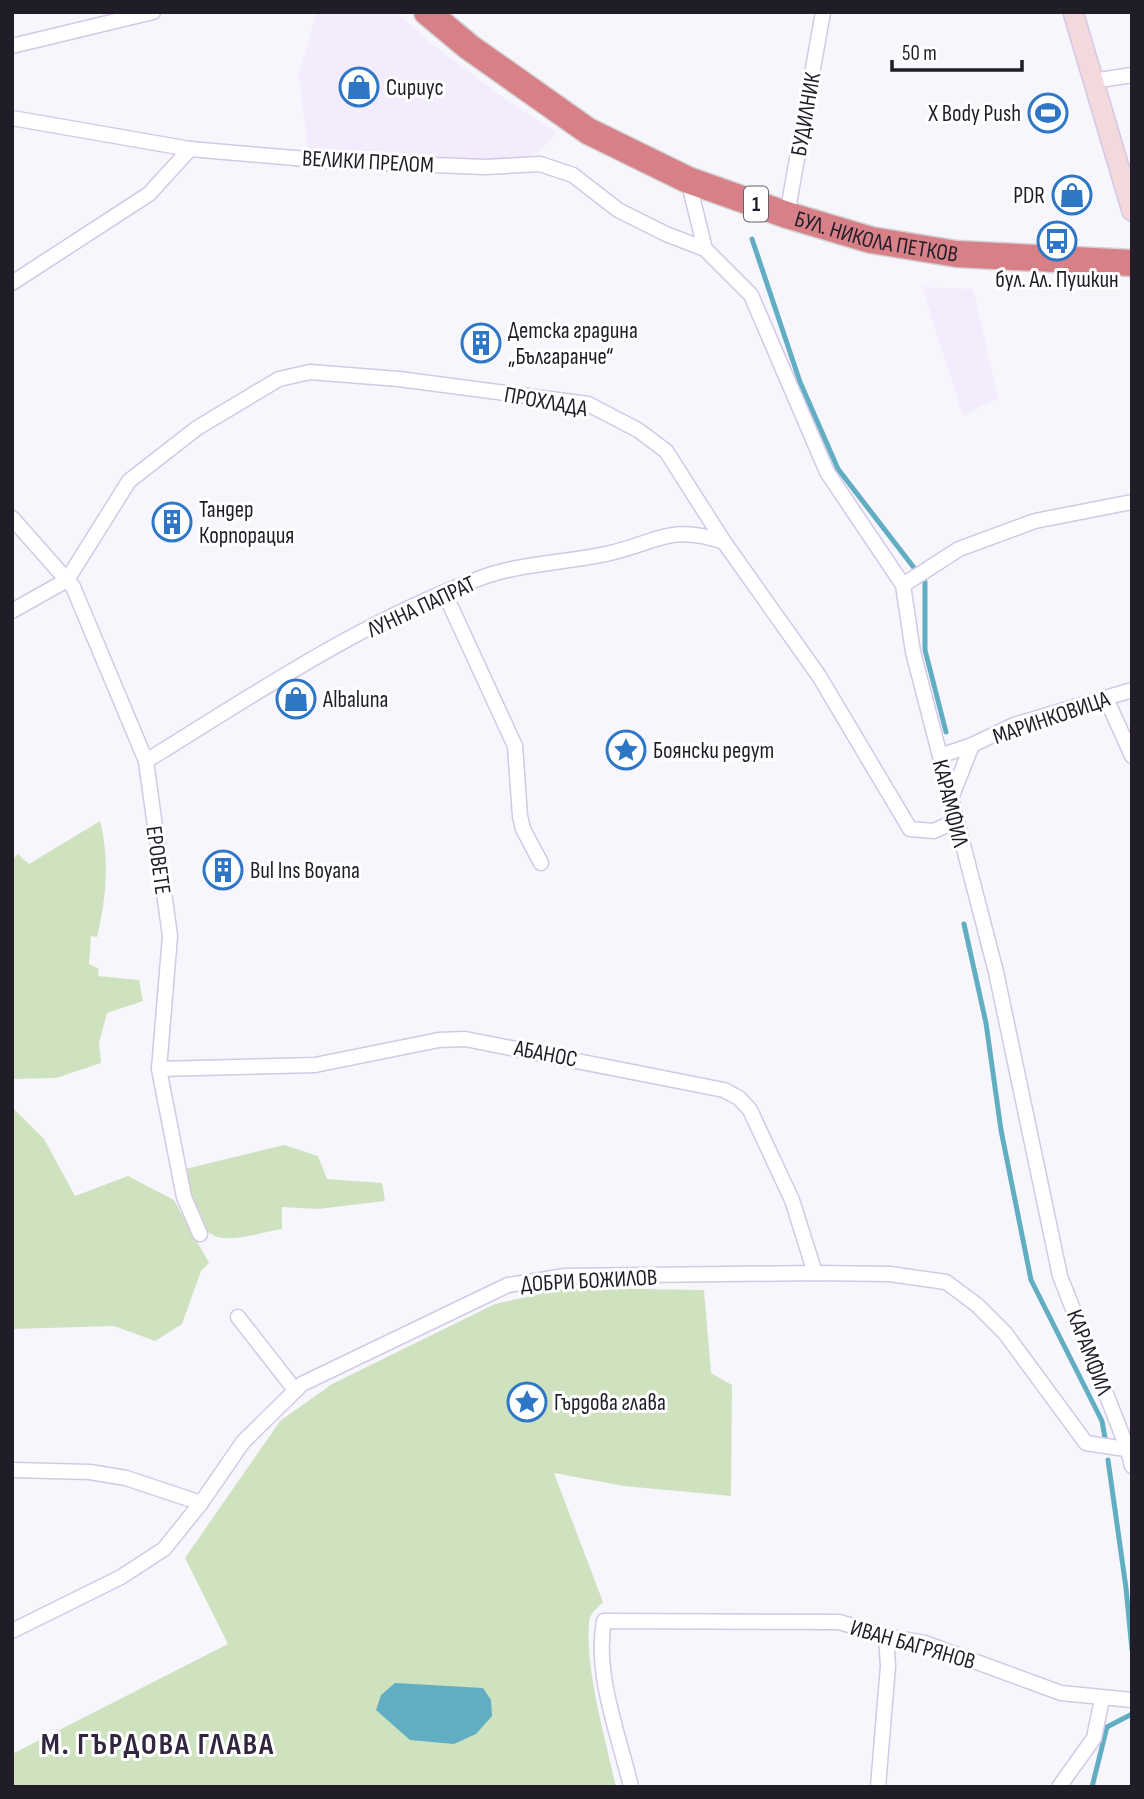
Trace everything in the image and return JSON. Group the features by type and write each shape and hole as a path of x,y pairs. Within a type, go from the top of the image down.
{"highway":[{"name":"БУЛ. НИКОЛА ПЕТКОВ","path":"427,12 469,47 588,131 688,180 787,215 871,240 957,254 1132,263"}],"main road":[{"path":"1073,12 1132,211"}],"street":[{"path":"12,46 153,12"},
{"name":"БУДИЛНИК","path":"787,215 823,12"},
{"path":"1093,81 1132,75"},
{"name":"ВЕЛИКИ ПРЕЛОМ","path":"12,118 190,149 330,161 485,167 540,164 573,174 618,210 666,234 705,248"},
{"path":"12,284 149,194 190,149"},
{"path":"688,180 705,248"},
{"name":"КАРАМФИЛ","path":"705,248 751,295 827,471 903,584 913,652 996,972 1060,1276 1130,1450 1132,1466"},
{"name":"ПРОХЛАДА","path":"12,611 67,580 129,481 197,428 279,379 310,372 399,379 588,404 638,430 666,451 724,542 819,676 910,830 934,831 955,821"},
{"path":"903,584 959,549 1035,521 1132,502"},
{"name":"ЕРОВЕТЕ","path":"12,518 73,587 146,761 170,936 159,1069 184,1198 200,1234"},
{"name":"ЛУННА ПАПРАТ","path":"146,761 318,656 488,575 599,556 672,534 698,533 724,542"},
{"path":"445,594 515,746 518,760 517,805 523,829 541,863"},
{"name":"МАРИНКОВИЦА","path":"940,756 972,745 1014,725 1132,690"},
{"path":"1106,698 1132,756"},
{"name":"МАРИНКОВИЦА","path":"950,801 972,745"},
{"name":"АБАНОС","path":"159,1069 315,1065 439,1040 465,1039 716,1087 740,1098 750,1110 792,1200 815,1273"},
{"name":"ДОБРИ БОЖИЛОВ","path":"12,1631 121,1577 164,1549 201,1503 243,1442 295,1390 441,1315 508,1285 565,1276 815,1273 890,1274 946,1282 977,1305 1005,1333 1086,1443 1130,1450"},
{"path":"238,1317 295,1390"},
{"path":"12,1470 90,1472 126,1478 201,1503"},
{"name":"ИВАН БАГРЯНОВ","path":"631,1787 607,1682 601,1640 604,1621 839,1622 886,1636 925,1643 1061,1693 1129,1700"},
{"path":"878,1787 888,1666 886,1636"},
{"path":"1059,1787 1094,1738 1102,1699"}],"shaded area":[{"path":"317,12 396,12 432,44 509,102 557,132 533,156 484,160 308,150 299,73"},
{"path":"922,287 973,289 998,398 963,415"}],"green space":[{"path":"100,821 106,864 105,894 97,937 91,936 89,964 99,969 98,976 139,980 143,1001 107,1013 99,1043 101,1063 56,1078 12,1079 12,860 18,854 29,864"},
{"path":"12,1107 44,1139 75,1196 128,1176 174,1200 209,1263 201,1271 182,1324 155,1341 114,1326 12,1329"},
{"path":"284,1145 318,1156 327,1179 382,1183 385,1201 318,1209 282,1207 282,1229 244,1237 222,1238 213,1235 200,1221 195,1210 185,1169"},
{"path":"566,1288 704,1290 711,1373 732,1385 731,1496 624,1486 554,1473 603,1602 590,1617 590,1662 616,1787 12,1787 12,1754 228,1644 185,1558 280,1421 332,1384 495,1304"}],"water":[{"path":"395,1683 483,1688 491,1700 492,1716 476,1734 454,1744 410,1740 376,1710 381,1695"}],"waterway":[{"path":"752,239 800,382 838,469 925,582 925,650 946,732"},
{"path":"964,924 986,1023 1001,1130 1031,1280 1102,1421 1105,1438"},
{"path":"1108,1460 1132,1650"},
{"path":"1092,1787 1107,1727 1132,1714"}],"place":[{"name":"Сириус","path":"359,87"},
{"name":"X Body Push","path":"1048,113"},
{"name":"PDR","path":"1072,195"},
{"name":"бул. Ал. Пушкин","path":"1057,241"},
{"name":"Детска градина „Българанче“","path":"481,343"},
{"name":"Тандер Корпорация","path":"172,522"},
{"name":"Albaluna","path":"296,699"},
{"name":"Боянски редут","path":"626,750"},
{"name":"Bul Ins Boyana","path":"223,870"},
{"name":"Гърдова глава","path":"527,1402"}],"district":[{"name":"М. ГЪРДОВА ГЛАВА","path":"158,1744"}]}
